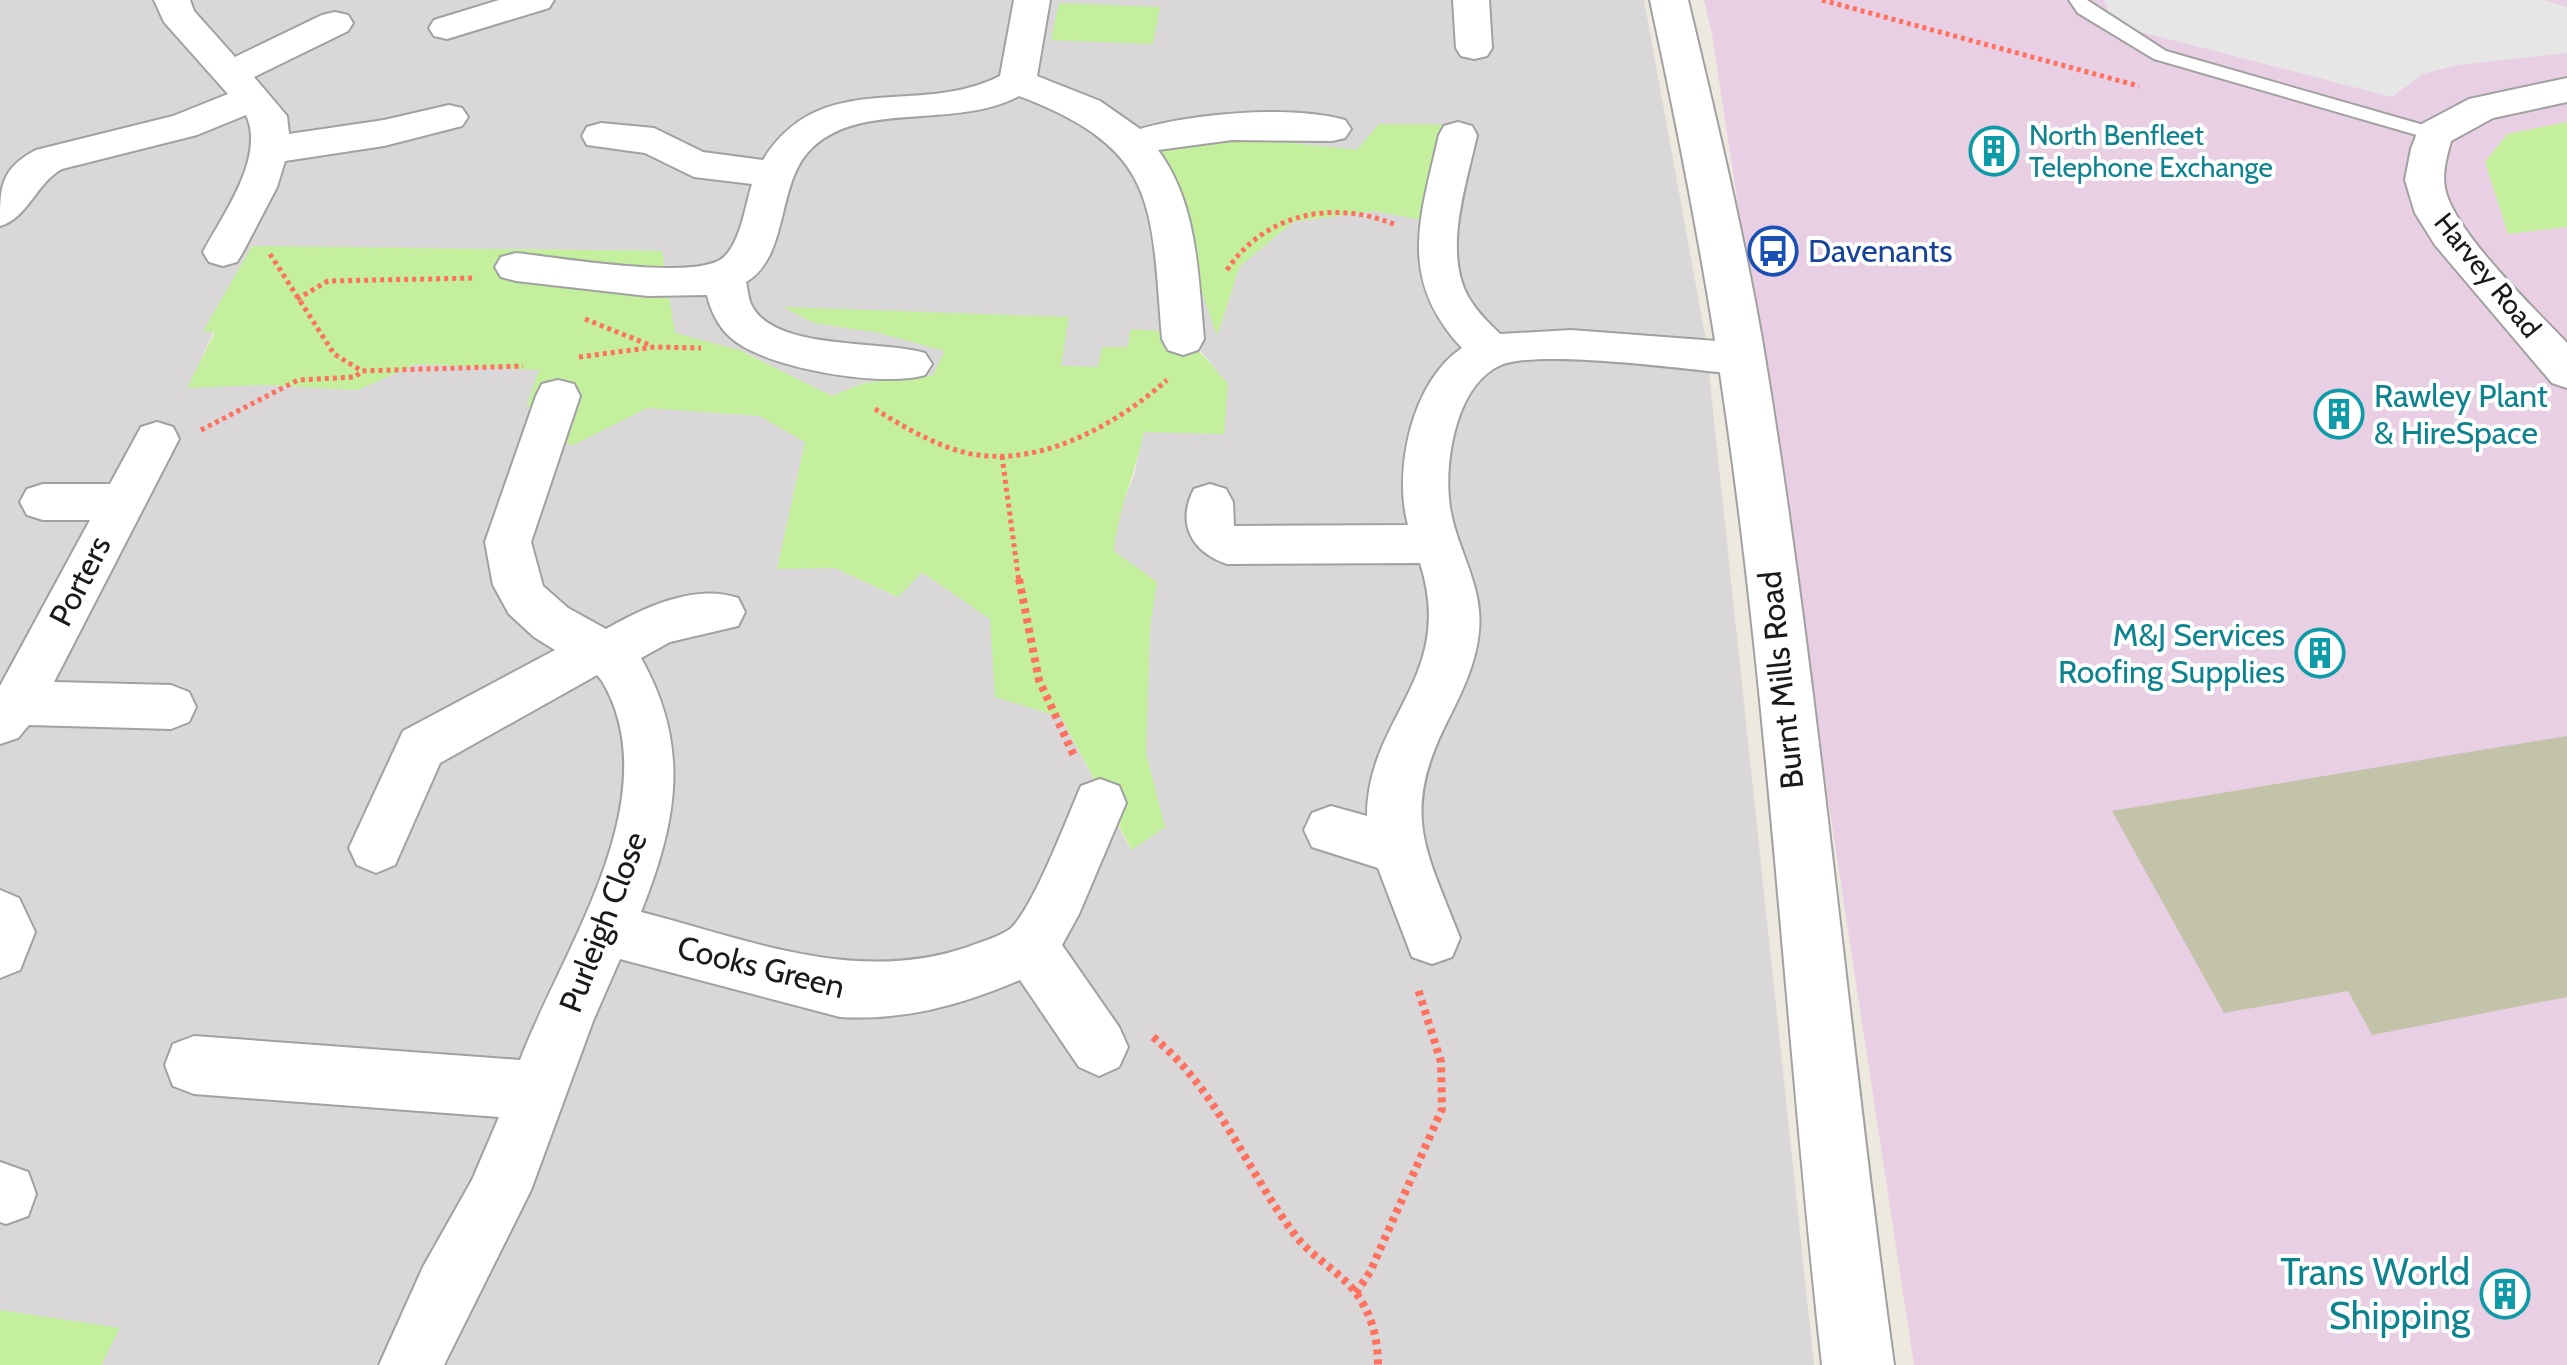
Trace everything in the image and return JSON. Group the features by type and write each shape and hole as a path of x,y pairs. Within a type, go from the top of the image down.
{"street":[{"path":"172,0 177,14 268,116 271,134 262,177 223,252"},
{"path":"447,28 536,0"},
{"path":"910,364 794,350 748,331 732,310 735,268 760,226 774,174 792,141 831,118 869,110 966,104 998,94 1017,82 1032,0"},
{"path":"1471,0 1474,48"},
{"name":"Burnt Mills Road","path":"1670,0 1692,89 1743,359 1758,461 1858,1365"},
{"path":"0,212 33,168 50,159 184,126 335,23"},
{"path":"1017,82 1088,111 1134,144 1150,166 1170,218 1183,338"},
{"path":"2434,134 2482,108 2567,90"},
{"path":"268,154 449,117"},
{"path":"1134,144 1170,131 1209,126 1332,130"},
{"name":"Harvey Road","path":"2434,134 2425,164 2426,194 2445,228 2567,372"},
{"path":"1458,135 1442,214 1438,263 1444,292 1456,313 1491,350"},
{"path":"601,136 654,141 694,164 774,174"},
{"path":"498,272 669,281 735,268"},
{"path":"1422,955 1394,816 1396,780 1450,664 1456,618 1451,582 1427,508 1425,485 1432,442 1447,399 1470,363 1491,350 1539,346 1743,359"},
{"name":"Purleigh Close","path":"410,1365 446,1288 500,1190 637,847 652,782 645,732 632,687 603,651 528,607 516,588 509,564 508,542 558,396"},
{"name":"Porters","path":"8,713 120,502 172,438"},
{"path":"42,502 120,502"},
{"path":"1210,502 1209,529 1214,539 1227,544 1438,544"},
{"path":"376,848 421,747 660,623 721,612"},
{"path":"8,713 170,708"},
{"path":"1099,1047 1030,947 1060,896 1100,803"},
{"path":"1331,830 1400,849"},
{"path":"0,916 8,932 0,951"},
{"name":"Cooks Green","path":"606,929 840,990 874,994 916,989 986,969 1030,947"},
{"path":"194,1065 537,1091"}],"lane":[{"path":"2078,0 2084,9 2160,55 2434,134"}],"path":[{"path":"1822,0 2142,87"},
{"path":"297,298 328,282 498,272"},
{"path":"568,312 655,347"},
{"path":"172,438 298,380 355,377 362,371"},
{"path":"1002,456 1024,610 1039,680 1100,803"},
{"path":"1356,1293 1370,1272 1442,1109 1444,1060 1422,955"},
{"path":"1099,1047 1130,1022 1166,1045 1190,1070 1299,1241 1356,1293 1366,1312 1378,1365"}],"shaded area":[{"path":"0,0 1644,0 1705,335 1814,1365 101,1365 119,1328 0,1310","holes":["1273,141 1357,150 1454,225 1375,211 1293,222 1240,266 1218,334","252,246 662,251 674,334 739,350 832,396 864,383 933,375 946,351 879,333 814,323 786,308 1068,317 1060,366 1098,367 1128,348 1130,330 1195,344 1228,384 1224,434 1143,432 1135,473 1118,515 1114,551 1156,583 1150,628 1146,754 1165,827 1131,850 1061,717 996,697 991,619 921,572 897,597 835,568 777,569 805,441 760,416 647,408 571,445 540,370 415,364 358,390 265,385 188,388"]},
{"path":"1704,0 2567,0 2567,1365 1914,1365"},
{"path":"2104,0 2544,0 2567,7 2567,53 2458,65 2423,74 2392,97 2137,31 2110,15"},
{"path":"2567,736 2567,997 2372,1035 2348,991 2224,1013 2112,811"}],"green space":[{"path":"1059,3 1160,7 1153,44 1051,40"},
{"path":"2567,122 2567,227 2508,234 2485,162 2507,134"},
{"path":"1379,124 1468,125 1455,226 1375,211 1293,222 1240,266 1217,336 1155,153 1230,141 1357,150"},
{"path":"252,246 662,251 675,333 739,350 832,396 864,383 933,375 945,351 879,333 814,323 783,307 1069,317 1061,366 1098,367 1102,347 1128,347 1130,330 1163,332 1187,342 1228,384 1224,434 1144,432 1114,551 1157,582 1150,628 1146,754 1165,827 1132,850 1061,717 995,697 990,619 922,572 898,597 835,568 777,569 805,442 760,416 647,408 571,446 527,405 539,370 416,364 358,390 265,385 187,388 215,332 203,331"},
{"path":"0,1310 120,1328 101,1365 0,1365"}],"place":[{"name":"North Benfleet Telephone Exchange","path":"1994,151"},
{"name":"Davenants","path":"1773,251"},
{"name":"Rawley Plant & HireSpace","path":"2339,414"},
{"name":"M&J Services Roofing Supplies","path":"2320,653"},
{"name":"Trans World Shipping","path":"2505,1294"}]}
